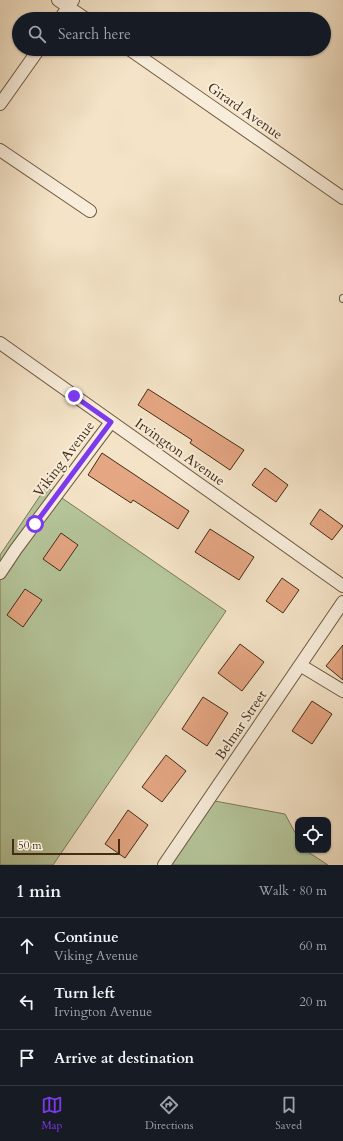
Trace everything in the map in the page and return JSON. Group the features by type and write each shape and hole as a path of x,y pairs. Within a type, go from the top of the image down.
{"street":[{"path":"62,12 66,2 78,12"},
{"path":"0,104 34,56"},
{"name":"Girard Avenue","path":"139,56 343,198"},
{"path":"0,150 90,211"},
{"name":"Irvington Avenue","path":"0,343 343,586"},
{"name":"Viking Avenue","path":"0,573 16,549 111,422"},
{"name":"Belmar Street","path":"164,865 343,602"},
{"path":"300,665 343,691"}],"green space":[{"path":"46,487 226,611 53,865 0,865 0,555"},
{"path":"204,799 285,814 295,832 295,853 310,853 328,865 159,865"}],"building":[{"path":"148,389 244,450 230,470 190,443 192,440 138,405"},
{"path":"102,453 189,511 178,529 133,500 131,503 88,475"},
{"path":"265,468 288,485 276,502 252,485"},
{"path":"320,509 343,526 332,540 310,524"},
{"path":"210,529 254,557 239,580 195,552"},
{"path":"61,533 78,545 60,571 43,559"},
{"path":"282,578 299,590 283,613 266,601"},
{"path":"25,589 42,600 23,627 7,615"},
{"path":"240,644 264,662 242,691 218,673"},
{"path":"343,645 343,680 326,666"},
{"path":"203,697 228,713 207,746 182,729"},
{"path":"312,701 332,714 312,744 292,731"},
{"path":"166,755 186,771 162,802 142,787"},
{"path":"128,810 148,825 125,858 105,844"}],"route":[{"path":"35,524 111,422 74,396"}]}
